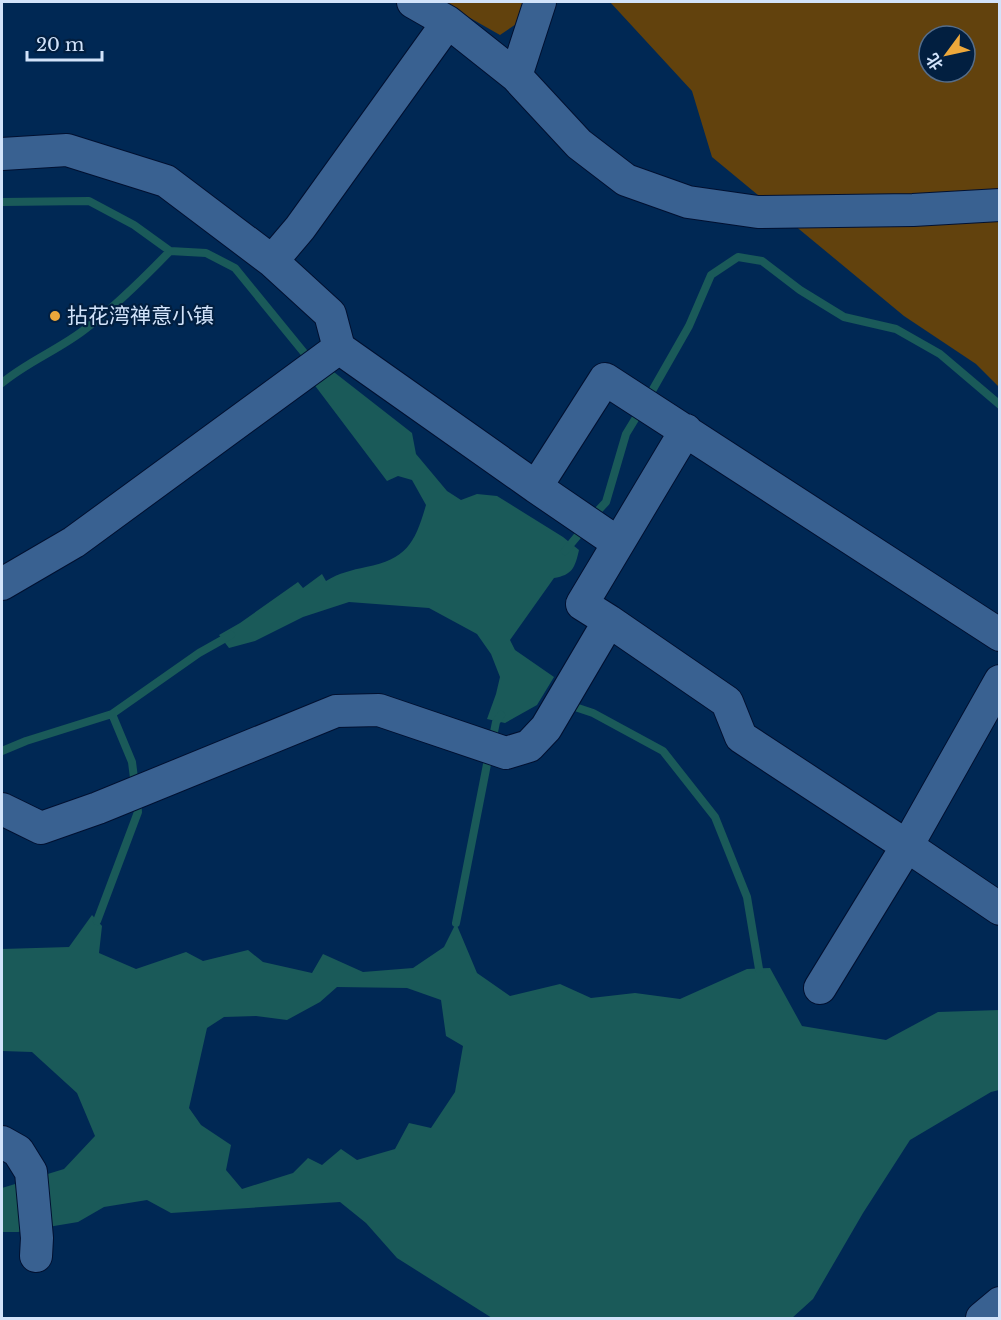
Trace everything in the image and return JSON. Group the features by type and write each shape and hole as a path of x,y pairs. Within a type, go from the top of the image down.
{"street":[{"path":"413,2 448,21 516,76 579,144 626,180 688,202 758,212 913,210 999,205"},
{"path":"516,76 540,2"},
{"path":"272,261 300,228 448,21"},
{"path":"2,154 67,150 166,181 272,261 330,314 334,352"},
{"path":"2,584 74,542 334,352"},
{"path":"334,352 610,538"},
{"path":"536,487 605,379 999,635"},
{"path":"686,430 610,538 582,604 727,702 741,737 999,909"},
{"path":"2,809 41,828 336,711 379,710 506,753 529,746 546,728 609,621"},
{"path":"820,988 907,846 999,681"},
{"path":"2,1142 18,1150 31,1172 36,1247"},
{"path":"982,1318 999,1302"}],"shaded area":[{"path":"442,2 549,2 500,35"},
{"path":"610,2 999,2 999,387 976,364 904,316 712,157 692,91"},
{"path":"330,369 412,433 416,454 447,491 461,500 477,494 497,496 563,537 579,550 572,570 554,578 510,640 515,650 554,677 537,705 505,723 487,719 500,677 491,654 477,634 429,608 349,602 303,617 255,641 229,648 219,635 298,582 303,588 322,574 326,581 346,572 391,559 407,547 418,530 426,505 412,480 398,476 387,481 313,383"},
{"path":"92,915 102,926 99,953 136,969 186,952 203,961 248,950 263,962 312,973 323,954 363,972 413,968 444,947 456,923 477,973 510,996 560,984 591,998 635,993 680,999 747,969 770,968 802,1026 886,1040 938,1012 1000,1010 999,1090 991,1092 910,1140 863,1213 813,1299 792,1318 492,1318 397,1258 366,1223 340,1202 171,1213 147,1200 104,1207 78,1222 18,1232 2,1232 2,1188 64,1169 95,1136 77,1093 32,1052 2,1051 2,949 69,947","holes":["337,987 407,988 441,1000 446,1036 463,1046 455,1092 431,1128 409,1123 395,1149 357,1160 341,1149 322,1165 308,1158 293,1173 242,1189 226,1170 231,1145 201,1125 189,1108 207,1028 224,1017 256,1016 287,1020 320,1002"]}],"waterway":[{"path":"2,202 89,201 134,225 170,251"},
{"path":"2,383 95,321 170,251 206,253 235,268 310,360"},
{"path":"648,398 689,326 711,275 738,257 762,261 800,290 844,317 896,329 940,354 1000,405"},
{"path":"593,516 606,502 626,434 640,411"},
{"path":"565,551 584,528"},
{"path":"2,751 26,741 112,714 199,653 231,635"},
{"path":"569,705 593,713 663,751 715,817 747,897 759,969"},
{"path":"112,714 132,762 135,786"},
{"path":"492,742 496,722 501,715"},
{"path":"456,923 489,754"},
{"path":"97,921 138,812 137,801"}],"place":[{"name":"拈花湾禅意小镇","path":"55,316"}]}
